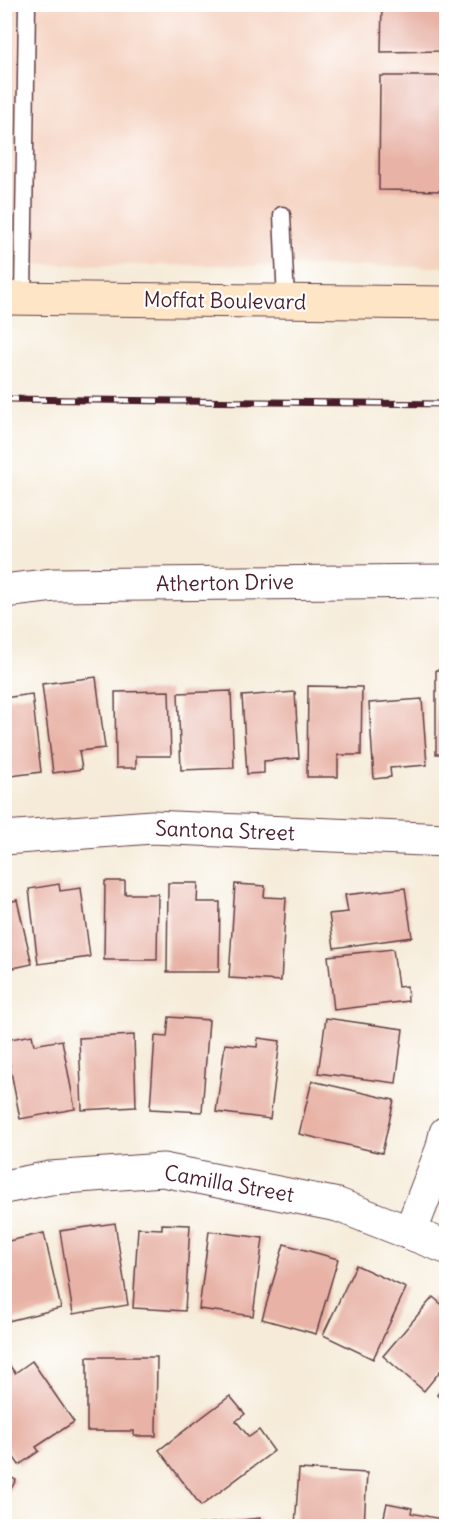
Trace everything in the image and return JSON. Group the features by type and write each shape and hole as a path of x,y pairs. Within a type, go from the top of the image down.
{"main road":[{"name":"Moffat Boulevard","path":"14,298 447,303"}],"street":[{"name":"Atherton Drive","path":"4,591 54,585 447,581"},
{"name":"Santona Street","path":"4,838 152,827 447,840"},
{"path":"410,1233 447,1133"},
{"name":"Camilla Street","path":"4,1187 50,1178 163,1170 338,1205 447,1247"}],"lane":[{"path":"14,298 27,4"},
{"path":"282,215 286,301"}],"shaded area":[{"path":"5,5 446,5 446,267 5,264"}],"building":[{"path":"382,4 446,4 446,51 381,52"},
{"path":"380,76 446,76 446,191 379,190"},
{"path":"436,670 446,670 446,754 436,754"},
{"path":"96,677 105,748 79,751 82,769 53,773 42,684"},
{"path":"308,686 362,687 361,755 338,755 338,777 307,777"},
{"path":"169,691 171,756 136,756 136,768 116,768 115,692"},
{"path":"231,691 234,768 181,770 178,693"},
{"path":"295,692 299,758 264,761 264,773 247,774 242,696"},
{"path":"32,694 41,772 11,776 9,765 4,766 4,698"},
{"path":"422,699 427,765 390,768 391,777 374,779 369,703"},
{"path":"105,881 125,881 125,894 158,894 157,960 104,960"},
{"path":"168,883 198,883 197,902 220,902 219,972 167,972"},
{"path":"59,884 60,891 81,888 90,957 38,964 29,889"},
{"path":"235,884 265,886 264,897 286,898 281,981 229,978"},
{"path":"405,888 412,937 334,948 329,914 348,912 345,895"},
{"path":"17,900 32,964 4,970 4,903"},
{"path":"393,949 398,987 407,986 408,1001 334,1010 328,956"},
{"path":"169,1017 209,1020 202,1112 150,1109 155,1036 167,1037"},
{"path":"326,1018 403,1029 396,1083 318,1073"},
{"path":"32,1035 34,1045 62,1040 75,1109 20,1119 5,1040"},
{"path":"134,1035 136,1107 82,1110 79,1038"},
{"path":"258,1038 280,1041 270,1119 216,1112 225,1044 257,1047"},
{"path":"312,1081 394,1100 382,1153 299,1134"},
{"path":"115,1223 128,1305 73,1314 60,1231"},
{"path":"162,1224 190,1225 185,1311 133,1308 138,1228 162,1229"},
{"path":"209,1231 263,1238 253,1316 199,1309"},
{"path":"44,1233 61,1308 8,1321 4,1304 4,1242"},
{"path":"284,1244 338,1259 316,1334 262,1319"},
{"path":"356,1265 406,1288 373,1359 323,1335"},
{"path":"433,1297 446,1308 446,1364 424,1391 383,1356"},
{"path":"87,1357 157,1357 156,1436 134,1436 134,1431 87,1431"},
{"path":"32,1361 74,1422 36,1447 39,1451 19,1465 4,1443 4,1363 7,1362 15,1373"},
{"path":"446,1382 446,1402 437,1395"},
{"path":"230,1396 245,1414 236,1421 249,1437 259,1430 274,1451 201,1506 159,1450"},
{"path":"299,1469 367,1473 364,1526 295,1526"},
{"path":"4,1474 16,1480 4,1501"},
{"path":"387,1503 412,1508 411,1513 446,1520 446,1526 382,1526"},
{"path":"260,1518 261,1526 194,1526 194,1525"}],"railway":[{"path":"4,399 446,404"}]}
